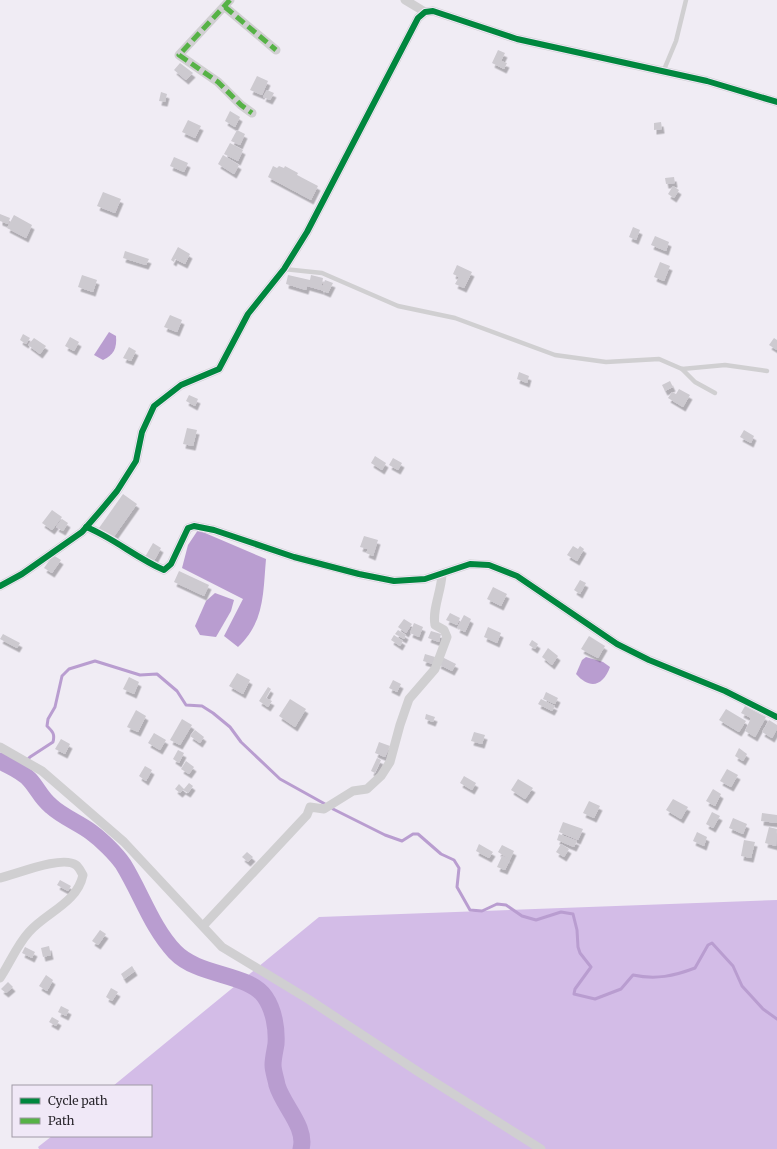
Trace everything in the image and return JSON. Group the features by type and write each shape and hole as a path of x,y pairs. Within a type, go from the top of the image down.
{"street":[{"path":"405,0 425,12"},
{"path":"252,113 241,105 218,82 179,55 227,3 276,50"},
{"path":"0,586 22,574 86,527 117,491 136,460 142,432 154,406 181,386 218,369 248,314 284,269 307,232 407,38 418,18 425,12 433,11 517,40 707,81 777,102"},
{"path":"86,527 100,533 152,565 164,570 171,564 188,528 194,526 214,530 294,557 359,574 394,581 425,579 442,575 470,564 489,565 517,576 617,644 649,660 725,691 777,717"},
{"path":"203,926 306,815 310,807 324,809 353,791 367,789 384,771 390,762 400,725 409,700 435,668 447,637 444,630 435,625 433,615 441,588 442,575"},
{"path":"0,747 42,771 124,842 222,947 308,999 420,1073 541,1149"},
{"path":"0,878 50,862 66,862 76,865 83,875 81,886 73,896 41,920 29,932 0,978"}],"lane":[{"path":"663,72 676,41 686,0"},
{"path":"284,269 322,273 398,306 455,318 555,355 606,362 659,359 682,369 695,382 715,393"},
{"path":"682,369 725,365 767,371"}],"shaded area":[{"path":"109,332 116,336 116,344 114,351 110,356 103,360 94,355"},
{"path":"198,530 266,559 263,595 258,617 247,637 238,647 224,636 243,599 182,568 188,545"},
{"path":"215,593 234,600 231,611 216,637 200,635 195,626 206,601"},
{"path":"586,657 603,662 610,667 604,678 596,684 586,682 576,674 582,660"},
{"path":"777,900 777,1149 39,1149 38,1147 51,1137 152,1137 152,1085 114,1085 319,917"}],"building":[{"path":"498,50 505,53 501,61 507,63 504,69 492,63"},
{"path":"180,63 193,73 186,80 174,70"},
{"path":"257,76 268,81 262,95 250,90"},
{"path":"267,90 274,93 270,100 263,97"},
{"path":"161,92 167,94 165,102 159,101"},
{"path":"230,111 240,117 235,127 225,121"},
{"path":"188,120 201,126 195,138 182,132"},
{"path":"661,122 662,129 654,130 654,123"},
{"path":"237,130 245,134 240,145 231,141"},
{"path":"230,143 243,150 238,161 224,154"},
{"path":"223,155 239,165 234,174 218,164"},
{"path":"174,157 188,163 184,172 170,166"},
{"path":"273,166 277,168 279,166 284,168 285,166 298,173 297,175 318,186 311,200 268,177"},
{"path":"674,177 675,183 666,184 665,178"},
{"path":"673,186 679,190 674,198 668,194"},
{"path":"103,192 121,199 115,213 97,206"},
{"path":"0,214 10,218 8,224 0,221"},
{"path":"14,215 32,225 26,238 7,228"},
{"path":"633,227 640,230 636,240 629,237"},
{"path":"655,236 669,242 666,251 651,245"},
{"path":"178,247 190,254 185,264 175,259 174,262 171,260"},
{"path":"125,251 149,259 146,265 123,258"},
{"path":"660,262 670,266 664,281 654,277"},
{"path":"457,265 472,272 464,288 455,284 459,277 453,274"},
{"path":"82,275 97,280 93,292 78,287"},
{"path":"288,275 310,280 311,275 323,278 321,290 307,286 306,290 286,284"},
{"path":"325,280 333,283 328,293 321,290"},
{"path":"170,315 182,320 177,332 164,327"},
{"path":"23,334 30,338 26,344 20,340"},
{"path":"70,337 79,342 74,351 65,346"},
{"path":"34,338 46,346 40,354 28,345"},
{"path":"774,338 777,340 777,350 769,345"},
{"path":"129,347 136,351 131,361 123,358"},
{"path":"519,372 529,376 527,383 517,379"},
{"path":"670,381 673,387 665,391 662,385"},
{"path":"679,389 690,395 683,407 668,398 672,392 676,394"},
{"path":"189,395 198,399 195,406 186,401"},
{"path":"187,428 197,430 193,446 183,444"},
{"path":"744,430 754,436 751,443 740,437"},
{"path":"375,456 386,463 382,470 371,463"},
{"path":"393,458 402,463 398,470 389,465"},
{"path":"123,494 137,504 113,538 99,528"},
{"path":"52,510 62,517 52,530 42,523"},
{"path":"62,519 68,523 63,531 56,527"},
{"path":"364,536 378,540 373,556 366,553 368,549 360,547"},
{"path":"153,543 161,548 154,561 145,557"},
{"path":"573,546 578,549 580,546 584,549 577,561 567,555"},
{"path":"53,555 61,560 52,573 44,568"},
{"path":"179,571 209,585 204,596 174,582"},
{"path":"580,580 586,583 580,594 574,590"},
{"path":"493,587 507,594 501,606 487,599"},
{"path":"450,613 460,618 457,625 446,620"},
{"path":"464,615 471,619 465,632 457,628"},
{"path":"404,619 412,624 406,633 398,627"},
{"path":"414,623 423,627 419,637 410,633"},
{"path":"488,627 501,633 497,643 484,637"},
{"path":"398,630 406,635 404,639 395,634"},
{"path":"431,631 441,634 439,642 428,638"},
{"path":"3,634 20,643 17,648 0,639"},
{"path":"394,635 403,641 400,646 391,640"},
{"path":"589,636 605,646 598,658 581,649"},
{"path":"532,640 538,644 535,649 529,645"},
{"path":"548,648 558,656 552,665 542,657"},
{"path":"425,654 435,657 433,664 423,661"},
{"path":"442,657 456,664 452,671 438,664"},
{"path":"237,673 250,680 243,694 229,686"},
{"path":"129,677 139,682 134,694 123,689"},
{"path":"393,680 401,684 397,692 389,688"},
{"path":"268,687 271,689 266,698 272,701 268,707 259,701"},
{"path":"546,692 558,698 555,704 543,699"},
{"path":"290,699 306,709 295,727 279,716"},
{"path":"541,699 555,706 552,711 538,704"},
{"path":"745,706 766,717 755,737 745,731 751,718 741,713"},
{"path":"726,709 746,721 739,732 719,720"},
{"path":"136,710 146,716 138,732 127,727"},
{"path":"426,714 435,717 433,722 425,719"},
{"path":"182,719 192,725 180,745 170,740"},
{"path":"769,720 777,725 777,729 772,738 762,732"},
{"path":"195,730 204,737 200,743 190,736"},
{"path":"474,732 485,735 482,744 471,741"},
{"path":"154,733 166,740 160,750 148,743"},
{"path":"61,739 70,744 65,754 55,749"},
{"path":"379,742 390,746 385,757 375,753"},
{"path":"739,748 747,754 743,761 735,756"},
{"path":"178,750 184,753 179,763 173,759"},
{"path":"377,758 381,760 375,773 371,771"},
{"path":"186,761 194,767 189,774 181,769"},
{"path":"145,766 152,770 146,781 139,776"},
{"path":"727,769 738,775 731,787 720,781"},
{"path":"464,776 476,783 472,790 460,783"},
{"path":"518,779 533,788 525,799 511,790"},
{"path":"189,783 193,786 188,793 183,790 180,793 175,789 179,784 184,789"},
{"path":"713,789 721,794 715,806 706,801"},
{"path":"673,799 688,807 681,819 666,810"},
{"path":"589,801 600,806 594,818 583,813"},
{"path":"712,812 720,816 713,828 706,824"},
{"path":"762,813 777,815 777,823 761,821"},
{"path":"733,818 747,824 743,834 729,828"},
{"path":"563,822 583,829 578,840 559,832"},
{"path":"769,827 777,829 776,846 765,843"},
{"path":"697,832 707,837 704,846 693,841"},
{"path":"559,834 577,841 574,847 557,840"},
{"path":"744,840 755,842 751,858 741,856"},
{"path":"479,844 493,852 489,858 476,851"},
{"path":"561,844 569,849 564,857 556,852"},
{"path":"502,845 514,851 505,870 497,867 502,856 509,859 498,852"},
{"path":"247,852 253,857 248,862 242,857"},
{"path":"60,880 71,886 68,891 57,885"},
{"path":"100,930 106,934 98,945 92,941"},
{"path":"49,946 51,955 43,957 41,948"},
{"path":"25,947 35,952 32,958 22,953"},
{"path":"132,966 135,971 124,979 121,974"},
{"path":"46,975 53,980 47,991 39,986"},
{"path":"8,982 13,987 6,993 1,989"},
{"path":"111,988 118,992 112,1001 106,997"},
{"path":"61,1006 69,1010 66,1016 58,1012"},
{"path":"52,1017 59,1021 56,1026 49,1022"}],"waterway":[{"path":"18,770 30,757 53,742 53,733 47,726 48,719 55,707 62,676 69,669 95,661 140,675 157,674 177,691 186,705 202,706 230,727 241,742 280,779 325,804"},
{"path":"0,761 23,774 30,780 51,806 91,832 113,852 123,864 153,921 167,943 175,952 185,960 197,966 248,983 258,989 265,997 273,1014 276,1032 273,1065 277,1085 284,1101 298,1125 301,1133 301,1149"},
{"path":"333,809 385,835 402,841 413,834 418,834 441,854 454,860 459,868 457,887 470,910 482,911 497,904 506,905 522,916 536,920 561,912 573,914 580,953 591,967 575,989 574,994 595,999 621,989 633,975 657,977 680,973 695,968 708,945 712,943 733,966 742,986 763,1009 777,1019"}],"marked path":[{"path":"230,0 179,55 218,82 241,105 252,113"},
{"path":"225,7 276,50"}],"cycle path":[{"path":"0,586 22,574 82,532 102,509 117,491 136,461 142,432 154,406 181,385 219,369 248,314 284,269 307,232 418,18 425,12 433,11 517,39 707,81 777,102"},
{"path":"86,527 164,570 171,564 188,528 194,526 214,530 294,557 359,574 394,581 425,579 470,564 489,565 517,576 617,644 649,660 725,691 777,717"}]}
